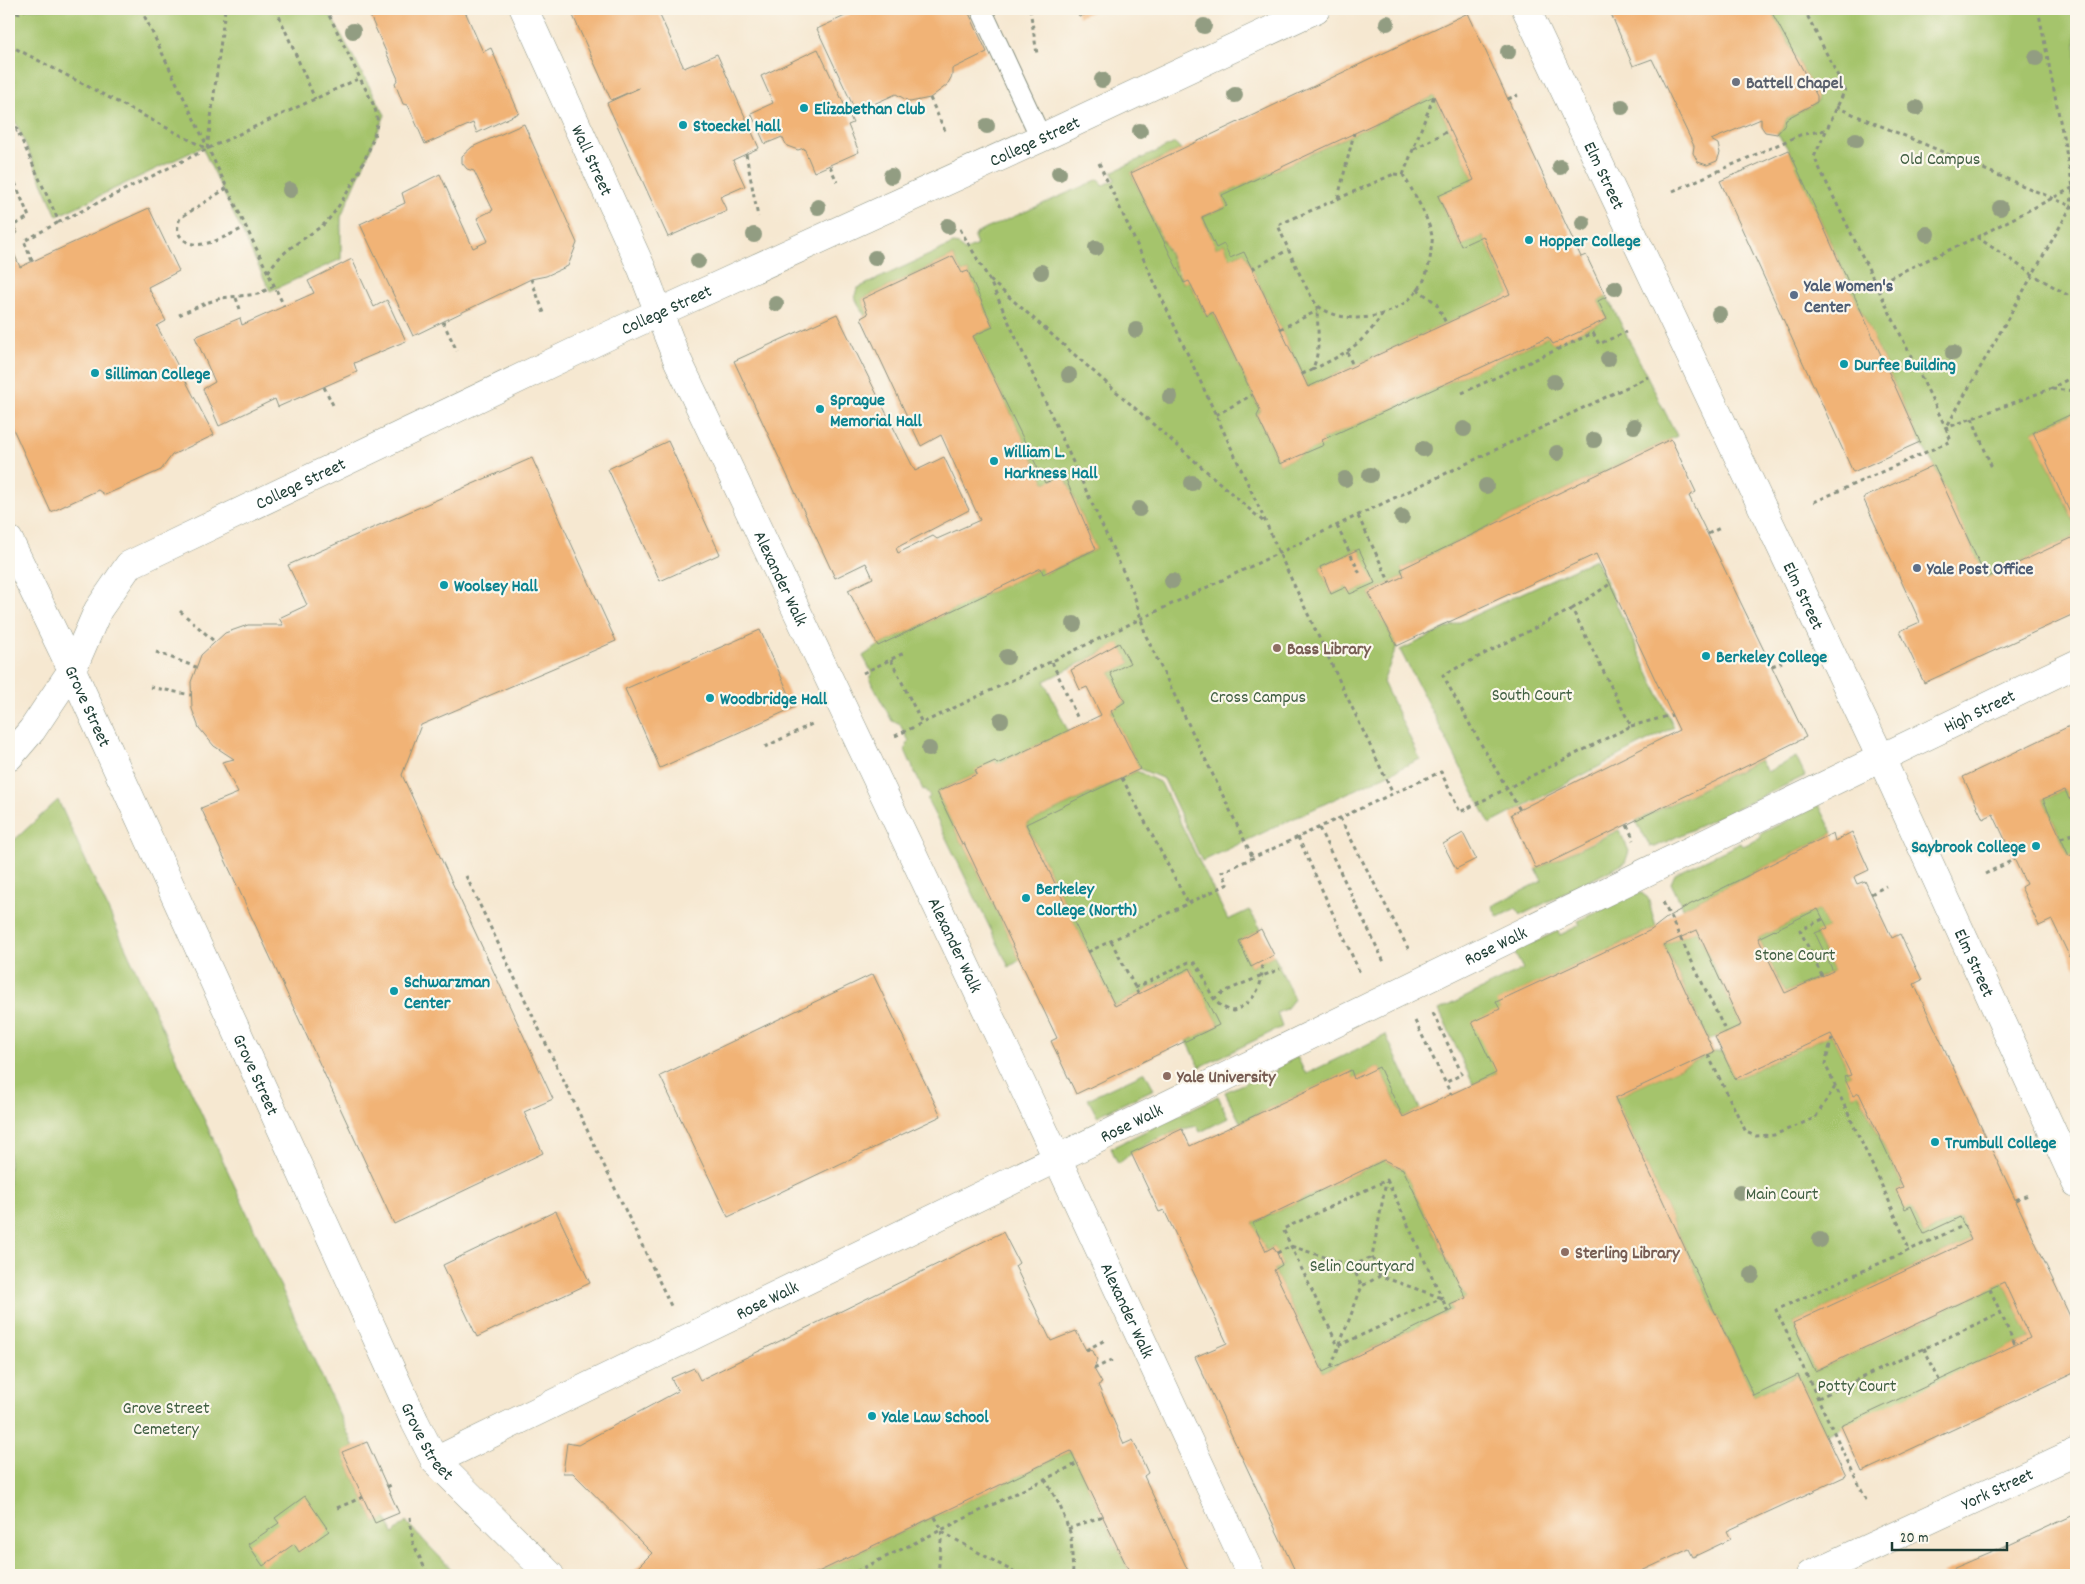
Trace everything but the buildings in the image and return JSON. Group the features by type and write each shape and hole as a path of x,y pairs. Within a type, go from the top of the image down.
{"main road":[{"name":"Wall Street","path":"524,9 642,269 659,313"},
{"name":"College Street","path":"9,757 32,730 72,670 98,610 128,565 659,313 1042,138 1316,9"},
{"name":"Elm Street","path":"1526,9 1881,758 2076,1183"},
{"name":"Alexander Walk","path":"659,313 677,359 1057,1158 1250,1575"},
{"name":"Grove Street","path":"9,540 72,670 411,1413 435,1461 550,1575"},
{"name":"High Street","path":"1881,758 2076,664"},
{"name":"Rose Walk","path":"435,1461 1881,758"},
{"name":"York Street","path":"1810,1575 2076,1452"}],"lane":[{"path":"981,9 1042,138"}],"path":[{"path":"9,17 28,9"},
{"path":"141,9 284,306"},
{"path":"207,149 225,9"},
{"path":"276,9 315,99"},
{"path":"268,273 277,258 334,214 357,175 375,130 377,117 326,9"},
{"path":"1030,9 1038,63"},
{"path":"1804,9 1845,90 1814,157 1951,441 1814,502"},
{"path":"2038,9 2075,187 2071,206"},
{"path":"9,45 207,149"},
{"path":"32,261 24,241 207,149 360,78"},
{"path":"1508,100 1518,95"},
{"path":"1403,175 1434,96"},
{"path":"930,98 946,133"},
{"path":"1836,107 2076,208"},
{"path":"9,112 59,222"},
{"path":"1413,149 1450,130"},
{"path":"1673,191 1800,135 1826,130"},
{"path":"9,136 17,131"},
{"path":"1338,199 1354,133"},
{"path":"746,154 758,217"},
{"path":"1099,163 1268,525 1279,553 1393,794"},
{"path":"830,166 837,182"},
{"path":"9,168 29,217 14,225"},
{"path":"1312,370 1316,362 1318,340 1317,306 1288,250 1278,225 1394,174 1403,175"},
{"path":"1317,306 1346,318 1374,317 1405,302 1422,285 1430,261 1432,236 1414,192 1403,175"},
{"path":"1875,284 1977,237 2075,187"},
{"path":"227,188 180,218 178,225 181,238 188,243 201,245 246,227"},
{"path":"1946,428 2076,198"},
{"path":"960,229 989,279 1134,595 1140,620 1253,858"},
{"path":"1977,237 2032,274 2076,300"},
{"path":"1252,269 1288,250"},
{"path":"531,279 544,313"},
{"path":"989,279 1268,525"},
{"path":"179,315 221,298 236,298 258,294 274,286"},
{"path":"1417,289 1436,303 1446,323"},
{"path":"236,298 240,309"},
{"path":"1280,329 1317,311"},
{"path":"1302,374 1347,352 1366,338 1384,313"},
{"path":"443,322 457,351"},
{"path":"1462,393 1593,333 1599,344 1626,332"},
{"path":"1347,352 1354,366"},
{"path":"1946,428 2050,389 2076,375"},
{"path":"863,751 1648,377"},
{"path":"324,387 333,405"},
{"path":"2050,389 2076,391"},
{"path":"1216,415 1252,395"},
{"path":"1972,418 1992,468"},
{"path":"1358,516 1390,583"},
{"path":"1337,526 1361,576"},
{"path":"1708,534 1720,528"},
{"path":"1520,810 1443,675 1572,609 1610,584"},
{"path":"1572,609 1631,726"},
{"path":"180,611 215,642"},
{"path":"156,652 196,667"},
{"path":"765,747 839,698 891,660 904,654"},
{"path":"891,660 922,723"},
{"path":"1052,662 1078,719"},
{"path":"1772,666 1782,662"},
{"path":"150,687 191,695"},
{"path":"1088,952 1228,884 1222,872 1441,772 1460,812 1631,726 1672,715"},
{"path":"1122,778 1188,903"},
{"path":"1340,818 1424,980"},
{"path":"1627,825 1726,1032"},
{"path":"1319,828 1451,1094"},
{"path":"2061,838 2076,833"},
{"path":"1298,837 1374,1004"},
{"path":"1985,874 2015,859"},
{"path":"466,876 650,1266 688,1338"},
{"path":"1871,894 1886,886"},
{"path":"1822,976 1800,930 1823,919"},
{"path":"1112,941 1139,995"},
{"path":"1135,988 1189,962 1194,963 1198,967 1214,999 1222,1008 1233,1011 1240,1008 1256,993 1264,976 1261,962"},
{"path":"1214,999 1224,992 1280,969"},
{"path":"1412,1016 1430,1006 1462,1074 1445,1083"},
{"path":"1832,1038 1825,1064 1889,1201 1909,1249"},
{"path":"1708,1055 1746,1132 1756,1136 1774,1135 1815,1118 1836,1087"},
{"path":"1338,1346 1283,1229 1387,1180"},
{"path":"1387,1180 1372,1257 1380,1276 1442,1298"},
{"path":"1387,1180 1448,1312"},
{"path":"2016,1200 2030,1194"},
{"path":"1866,1500 1776,1310 1965,1225"},
{"path":"1277,1254 1291,1246 1352,1266 1372,1257"},
{"path":"1352,1266 1362,1286"},
{"path":"1331,1367 1362,1286 1380,1276"},
{"path":"1990,1289 2015,1345"},
{"path":"1338,1346 1442,1298"},
{"path":"1818,1398 2000,1314"},
{"path":"1924,1348 1939,1380"},
{"path":"849,1575 1078,1463"},
{"path":"1045,1479 1060,1506 1071,1535 1073,1575"},
{"path":"337,1508 363,1497"},
{"path":"1068,1529 1103,1516"},
{"path":"410,1517 413,1543 428,1575"},
{"path":"935,1517 942,1531 938,1575"},
{"path":"942,1531 1019,1575"}],"green space":[{"path":"9,9 327,9 385,115 341,217 341,259 270,291 202,147 57,216 9,107"},
{"name":"Old Campus","path":"1770,9 2076,9 2076,412 2033,432 2076,526 2076,536 1986,578 1934,465 1920,442 1789,150 1777,134 1784,126 1786,119 1817,102 1817,96"},
{"path":"1434,96 1474,180 1438,197 1461,246 1483,236 1510,294 1308,387 1244,252 1230,258 1224,244 1216,248 1202,217 1227,206 1222,195"},
{"name":"Cross Campus","path":"1175,143 1181,149 1131,173 1183,283 1189,281 1207,316 1213,312 1260,410 1257,416 1280,464 1323,445 1322,440 1548,337 1553,344 1607,319 1598,301 1606,297 1677,436 1401,569 1404,576 1369,593 1397,646 1383,682 1420,759 1205,860 1202,861 1164,779 1140,769 1111,711 1125,702 1110,673 1130,663 1119,644 1044,681 1068,731 997,764 995,761 977,774 937,792 962,844 964,843 1020,960 1009,967 927,799 930,797 925,789 923,790 905,750 909,741 899,723 892,721 870,680 872,673 863,656 878,646 1041,568 1044,574 1096,549 1064,475 1045,483 973,336 993,327 968,271 962,273 953,256 862,299 868,314 865,316 855,295 858,288 953,244 959,245 964,251 977,245 974,238 977,233 1099,179 1102,186 1115,180 1112,172","holes":["1359,549 1374,583 1350,594 1346,587 1331,594 1320,567"]},
{"name":"South Court","path":"1595,559 1674,727 1490,824 1400,650"},
{"path":"1796,757 1805,776 1655,847 1650,846 1636,821 1760,760 1767,772"},
{"path":"1137,771 1161,783 1228,920 1249,910 1261,929 1239,941 1251,967 1274,955 1294,999 1287,1008 1277,1013 1282,1027 1200,1067 1187,1041 1219,1025 1190,968 1115,1006 1026,824"},
{"path":"2065,790 2069,799 2076,796 2076,853 2069,856 2043,799"},
{"name":"Grove Street Cemetery","path":"58,800 354,1447 342,1452 375,1523 386,1518 393,1534 406,1522 457,1575 9,1575 9,845"},
{"path":"1819,805 1833,833 1683,908 1671,883 1675,874 1741,843 1743,846 1761,838 1760,834"},
{"path":"1619,830 1629,851 1625,863 1521,915 1516,908 1498,917 1492,906 1542,881 1536,869"},
{"path":"1640,892 1648,898 1656,927 1497,1002 1500,1009 1496,1073 1473,1084 1439,1010 1523,969 1514,952 1558,931 1560,935 1580,925 1578,921"},
{"name":"Stone Court","path":"1818,909 1828,928 1815,934 1833,971 1785,993 1758,938"},
{"path":"1697,930 1741,1025 1709,1040 1664,945"},
{"name":"Main Court","path":"1831,1034 1851,1075 1845,1077 1853,1096 1859,1093 1903,1187 1897,1190 1905,1208 1911,1206 1924,1234 1960,1217 1971,1240 1793,1323 1815,1371 2004,1282 2030,1338 1826,1435 1798,1375 1754,1396 1615,1098 1714,1052 1722,1052 1735,1079"},
{"path":"1386,1035 1420,1109 1403,1117 1379,1067 1354,1079 1350,1071 1240,1122 1225,1092 1258,1077 1260,1079 1277,1071 1276,1068 1297,1057 1306,1074"},
{"path":"1145,1072 1154,1089 1097,1116 1088,1099"},
{"path":"1218,1096 1228,1118 1200,1132 1197,1126 1165,1135 1145,1145 1118,1164 1111,1148"},
{"name":"Selin Courtyard","path":"1384,1160 1403,1169 1466,1298 1450,1305 1452,1310 1323,1372 1274,1270 1282,1265 1273,1247 1266,1251 1253,1223"},
{"path":"1071,1451 1131,1575 812,1575"}],"place":[{"name":"Battell Chapel","path":"1736,82"},
{"name":"Elizabethan Club","path":"804,108"},
{"name":"Stoeckel Hall","path":"683,125"},
{"name":"Hopper College","path":"1529,240"},
{"name":"Yale Women's Center","path":"1794,295"},
{"name":"Durfee Building","path":"1844,364"},
{"name":"Silliman College","path":"95,373"},
{"name":"Sprague Memorial Hall","path":"820,409"},
{"name":"William L. Harkness Hall","path":"994,461"},
{"name":"Yale Post Office","path":"1917,568"},
{"name":"Woolsey Hall","path":"444,585"},
{"name":"Bass Library","path":"1277,648"},
{"name":"Berkeley College","path":"1706,656"},
{"name":"Woodbridge Hall","path":"710,698"},
{"name":"Saybrook College","path":"2036,846"},
{"name":"Berkeley College (North)","path":"1026,898"},
{"name":"Schwarzman Center","path":"394,991"},
{"name":"Yale University","path":"1167,1076"},
{"name":"Trumbull College","path":"1935,1142"},
{"name":"Sterling Library","path":"1565,1252"},
{"name":"Yale Law School","path":"872,1416"}],"park label":[{"name":"Potty Court","path":"1857,1385"}]}
